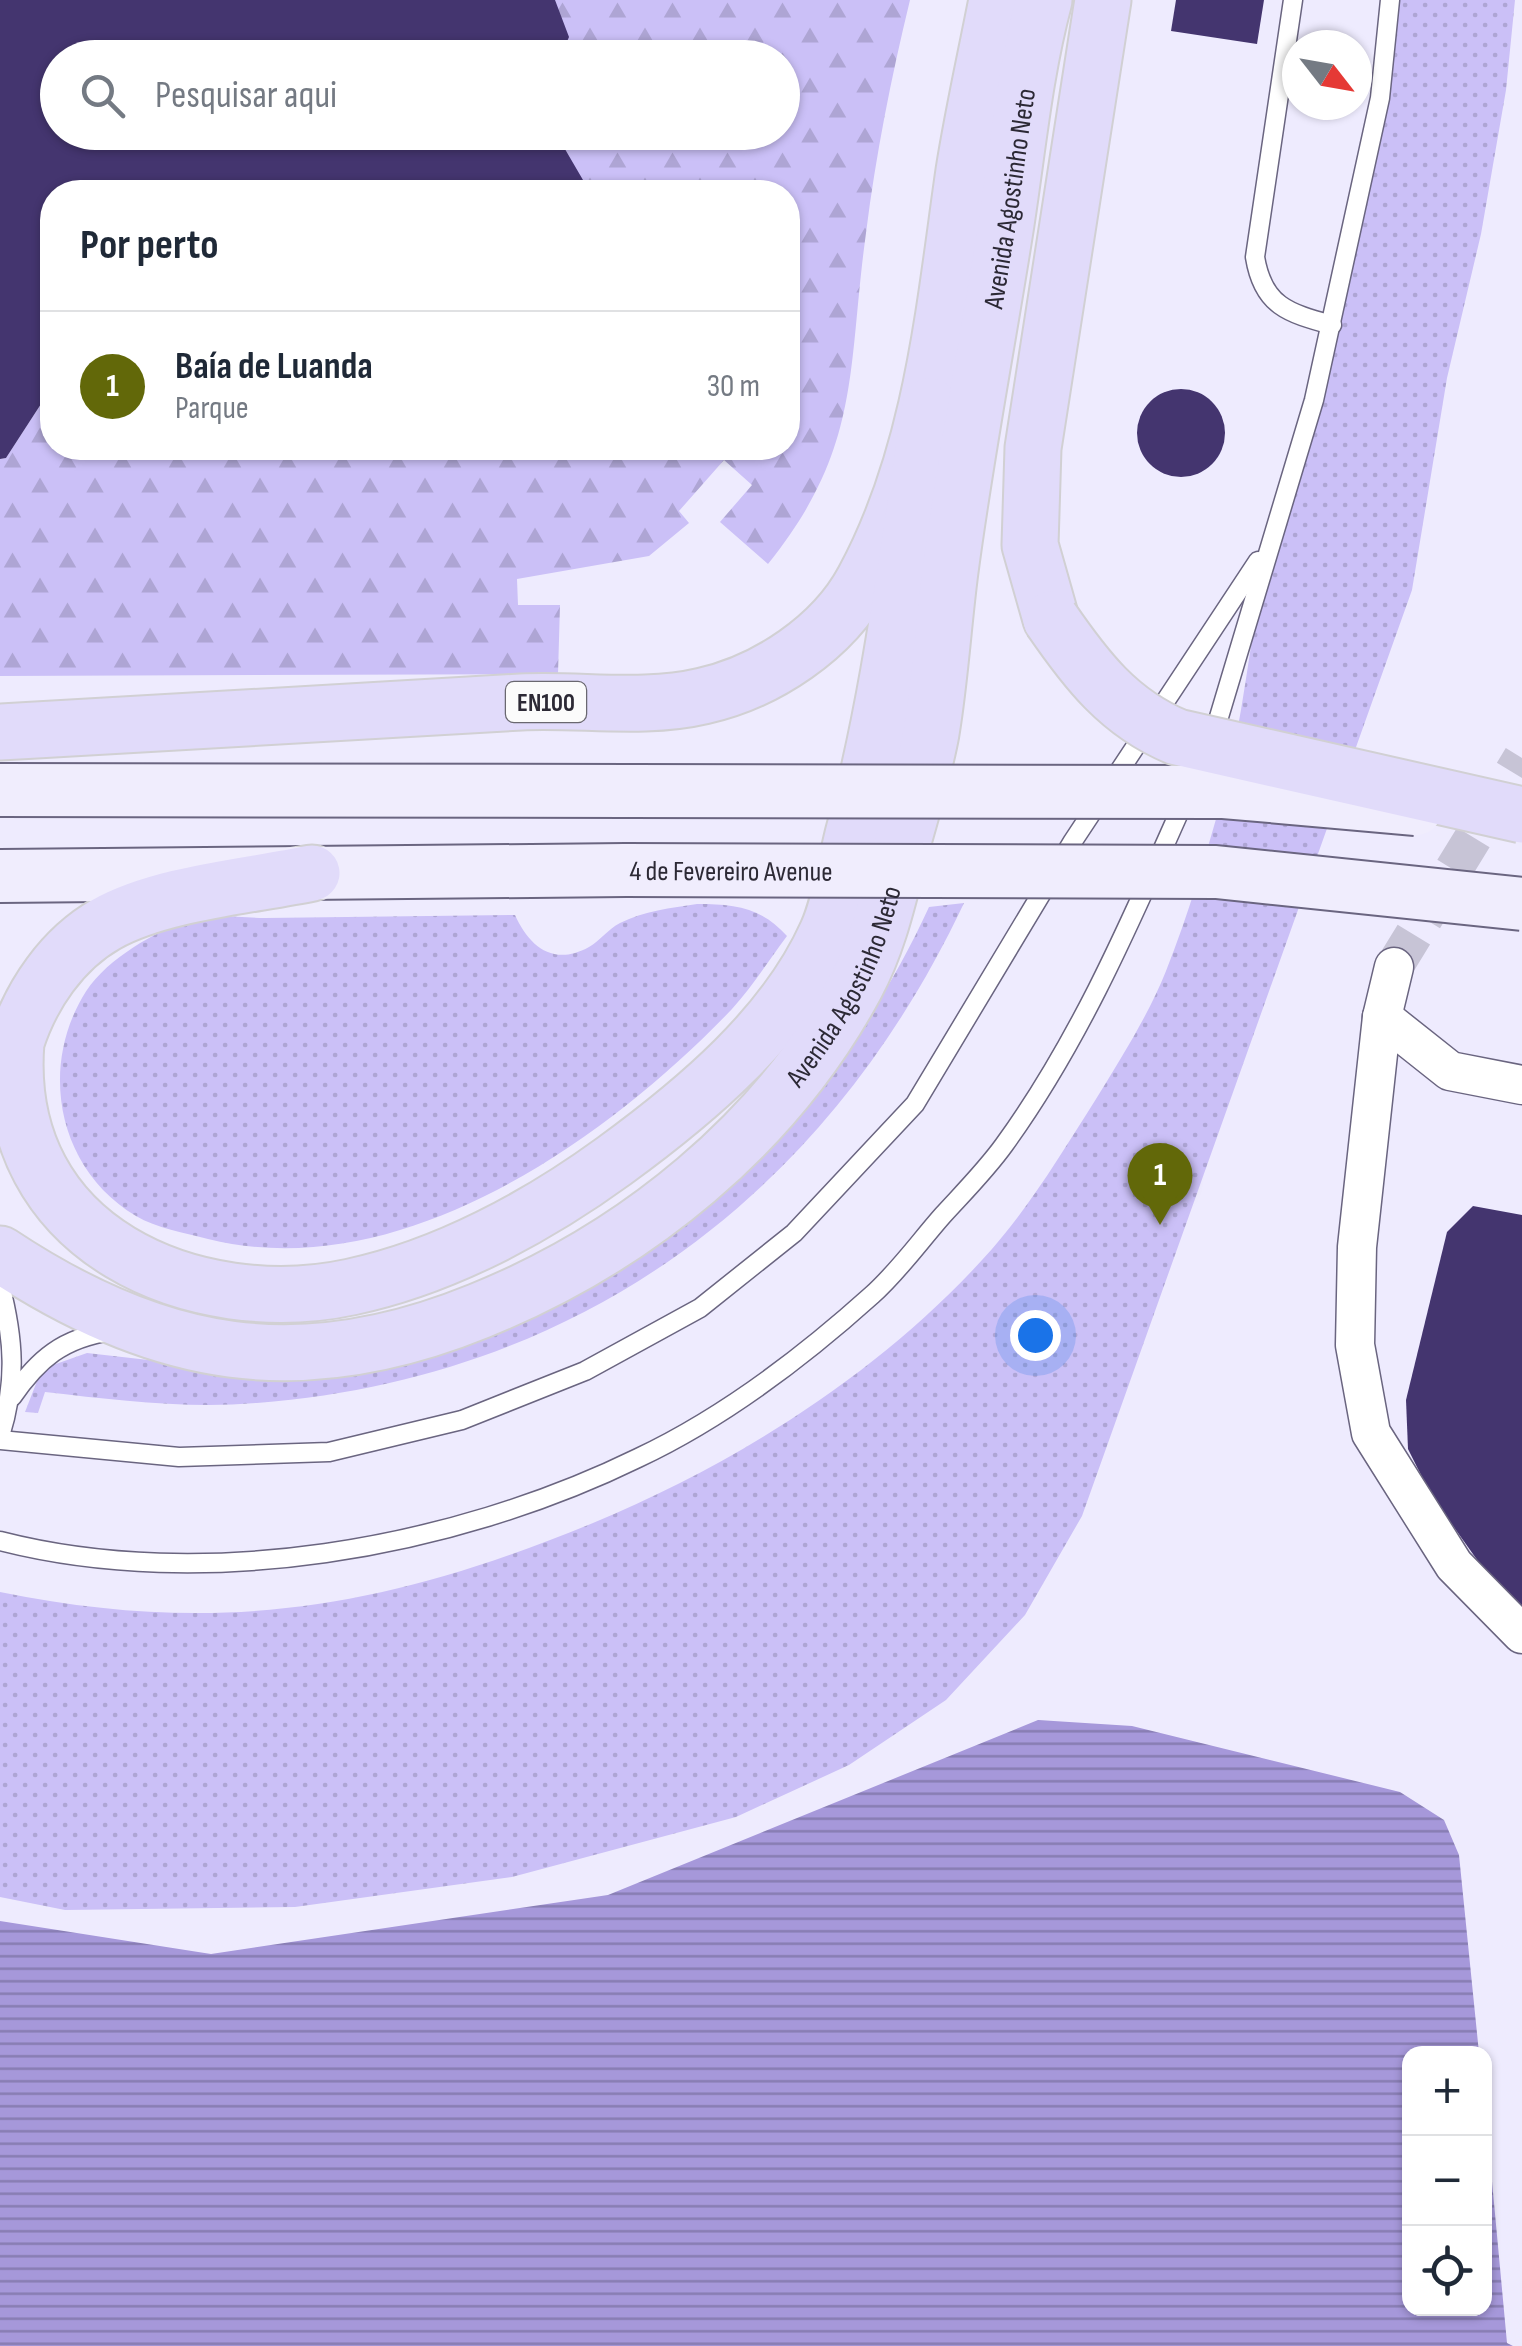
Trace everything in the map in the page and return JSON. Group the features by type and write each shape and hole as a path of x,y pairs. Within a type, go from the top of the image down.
{"main road":[{"name":"Avenida Agostinho Neto","path":"0,732 534,702 652,702 702,697 788,659 842,613 880,546 930,406 966,162 998,0"},
{"name":"Avenida Agostinho Neto","path":"0,1254 68,1297 142,1330 231,1352 315,1354 378,1346 486,1309 628,1234 695,1184 760,1117 813,1052 856,986 878,935 930,736 954,544 1044,0"},
{"path":"1103,0 1033,448 1030,545 1050,619 1088,673 1129,711 1162,731 1228,752 1522,817"},
{"path":"312,873 137,909 75,946 35,998 10,1059 4,1100 8,1134 23,1176 48,1212 80,1242 152,1278 212,1292 276,1295 349,1288 430,1264 578,1188 704,1089 760,1034 828,932 878,745 930,406"}],"street":[{"path":"0,790 1224,792 1522,817"},
{"name":"4 de Fevereiro Avenue","path":"0,876 626,870 1216,872 1408,888 1522,904"},
{"path":"1394,967 1382,1017 1357,1267 1355,1345 1372,1434 1454,1566 1522,1634"},
{"path":"1382,1017 1450,1071 1522,1085"}],"lane":[{"path":"1293,0 1255,257 1259,283 1275,303 1332,325"},
{"path":"0,1542 46,1553 178,1564 309,1556 490,1518 639,1458 764,1383 874,1294 1002,1148 1068,1051 1214,734 1332,325 1380,98 1390,0"},
{"path":"0,1285 14,1361 12,1397 0,1438 179,1457 328,1452 462,1420 585,1372 700,1308 794,1233 915,1104 1073,840 1270,544"},
{"path":"12,1397 48,1352 98,1333 142,1330"}],"green space":[{"path":"555,0 910,0 874,174 845,406 820,482 768,564 720,522 752,485 724,460 800,460 800,180 569,180 551,159 549,150 800,150 800,40 556,40"},
{"path":"1390,0 1515,0 1506,90 1481,234 1447,378 1412,590 1082,1516 1025,1615 946,1700 849,1765 736,1817 512,1877 295,1907 65,1910 0,1897 0,1592 157,1612 230,1612 302,1606 373,1594 517,1552 648,1499 808,1408 906,1334 992,1249 1020,1213 1143,1020 1174,950 1203,863 1236,736 1269,546 1310,414 1326,346 1368,120 1372,120 1372,99"},
{"path":"40,406 40,460 724,460 679,511 689,523 649,556 517,579 518,605 560,605 558,674 0,676 0,459 6,458"},
{"path":"964,903 908,1007 841,1100 766,1182 681,1253 587,1311 485,1355 375,1386 230,1405 151,1403 45,1392 38,1413 25,1412 39,1376 53,1365 87,1353 210,1367 387,1359 797,1114 870,1015 929,907"},
{"path":"697,904 746,909 767,919 787,936 732,1009 624,1107 562,1152 495,1191 425,1222 353,1242 280,1248 208,1239 136,1216 110,1197 89,1174 74,1147 64,1118 60,1088 69,1027 82,998 113,962 182,921 212,916 515,915 535,944 564,955 589,947 629,919"}],"shaded area":[{"path":"1038,1720 1132,1726 1400,1792 1444,1820 1459,1855 1478,2046 1402,2046 1402,2316 1492,2316 1492,2181 1507,2343 1513,2346 0,2346 0,1921 211,1954 608,1895"}],"building":[{"path":"0,0 555,0 568,40 40,40 40,150 566,150 583,180 40,180 40,406 6,458 0,459"},
{"path":"1176,0 1264,0 1257,44 1171,31"},
{"path":"1181,389 1212,402 1225,433 1212,464 1181,477 1150,464 1137,433 1150,402"},
{"path":"1473,1206 1522,1215 1522,1623 1431,1495 1408,1449 1406,1400 1447,1232"}],"tunnel":[{"path":"1394,967 1522,758"}],"place":[{"name":"Baía de Luanda","path":"1160,1225"}]}
